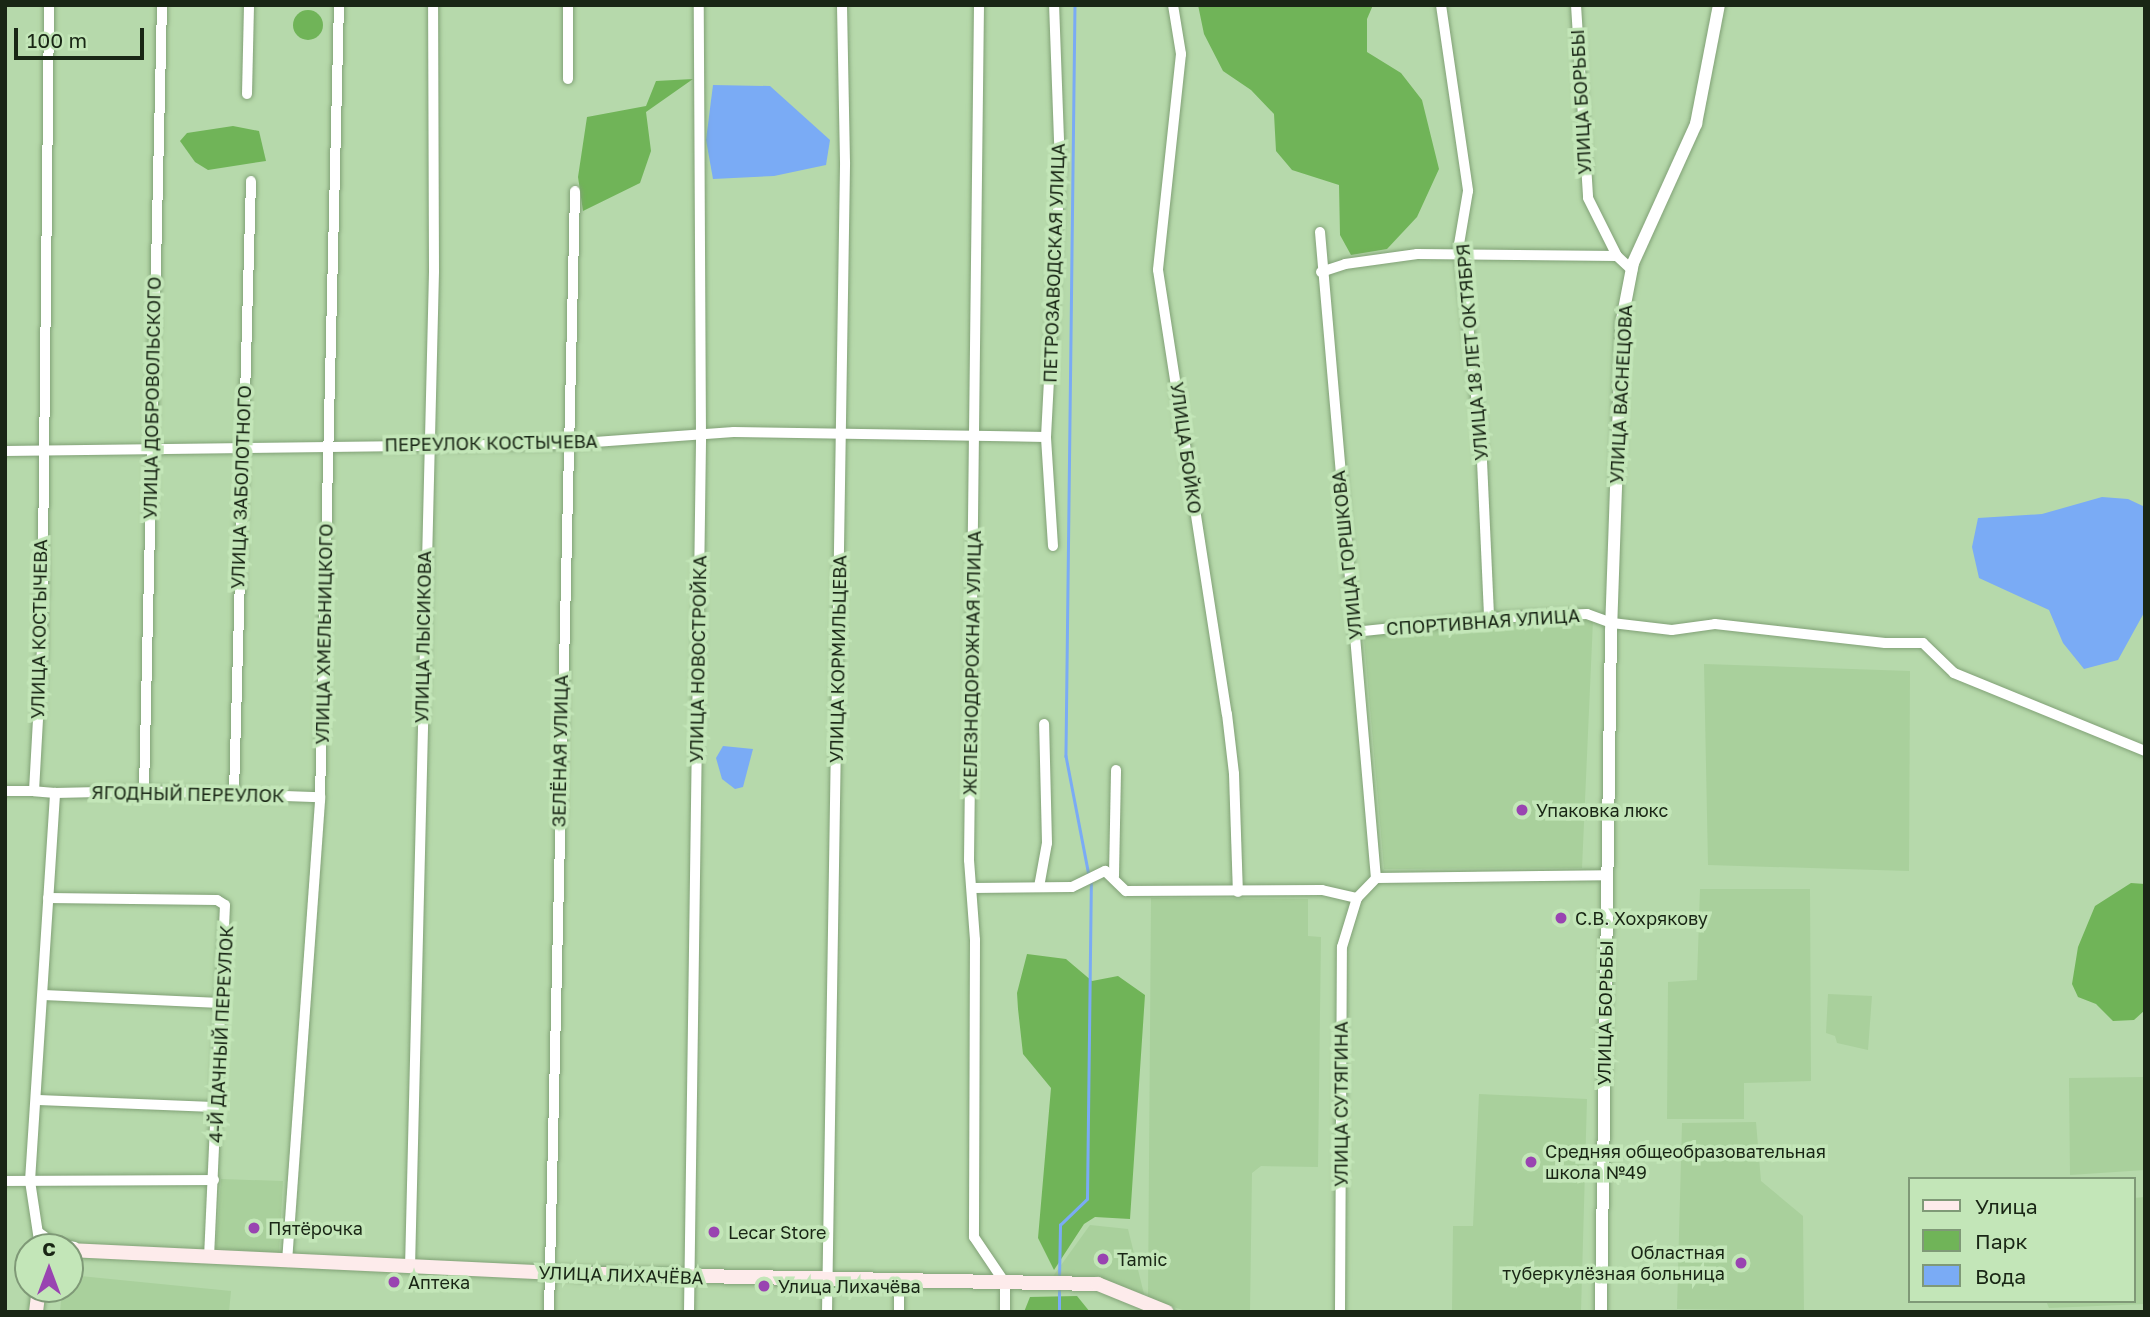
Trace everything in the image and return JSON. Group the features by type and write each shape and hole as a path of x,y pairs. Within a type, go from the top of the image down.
{"main road":[{"name":"УЛИЦА ЛИХАЧЁВА","path":"84,1249 410,1268 689,1278 1098,1284 1167,1312"}],"street":[{"name":"УЛИЦА КОСТЫЧЕВА","path":"34,791 42,646 42,451 49,5"},
{"name":"УЛИЦА ДОБРОВОЛЬСКОГО","path":"145,790 150,448 162,5"},
{"path":"247,94 250,5"},
{"name":"УЛИЦА ХМЕЛЬНИЦКОГО","path":"287,1262 320,797 340,5"},
{"name":"УЛИЦА ЛЫСИКОВА","path":"410,1268 427,443 434,271 433,5"},
{"path":"568,5 568,79"},
{"name":"УЛИЦА НОВОСТРОЙКА","path":"689,1312 701,437 699,5"},
{"name":"УЛИЦА КОРМИЛЬЦЕВА","path":"827,1312 845,162 842,5"},
{"name":"ЖЕЛЕЗНОДОРОЖНАЯ УЛИЦА","path":"979,5 972,888 974,1237 1005,1283"},
{"name":"ПЕТРОЗАВОДСКАЯ УЛИЦА","path":"1053,546 1046,437 1060,167 1054,5"},
{"name":"УЛИЦА БОЙКО","path":"1173,5 1181,54 1158,270 1227,714 1234,774 1238,892"},
{"name":"УЛИЦА 18 ЛЕТ ОКТЯБРЯ","path":"1441,5 1468,191 1460,258 1481,439 1489,618"},
{"name":"УЛИЦА БОРЬБЫ","path":"1576,5 1588,198 1617,256 1632,270"},
{"name":"УЛИЦА ВАСНЕЦОВА","path":"1611,627 1622,320 1632,270 1696,124 1719,5"},
{"name":"УЛИЦА ЗАБОЛОТНОГО","path":"234,793 251,181"},
{"name":"ЗЕЛЁНАЯ УЛИЦА","path":"549,1312 567,444 575,191"},
{"name":"УЛИЦА ГОРШКОВА","path":"1320,232 1321,272 1376,878"},
{"path":"1321,272 1345,264 1417,254 1460,258 1617,256"},
{"name":"ПЕРЕУЛОК КОСТЫЧЕВА","path":"5,451 427,443 567,444 701,437 734,432 1046,437"},
{"name":"СПОРТИВНАЯ УЛИЦА","path":"1354,632 1489,618 1587,614 1611,627 1672,630 1715,624 1885,643 1923,643 1954,673 2145,751"},
{"name":"УЛИЦА БОРЬБЫ","path":"1601,1312 1611,627"},
{"path":"1039,887 1047,843 1044,724"},
{"path":"1114,876 1116,770"},
{"name":"ЯГОДНЫЙ ПЕРЕУЛОК","path":"55,793 145,790 320,797"},
{"path":"5,791 55,793 30,1181 38,1232"},
{"path":"972,888 1072,887 1105,871 1114,876 1126,891 1322,891 1357,898 1376,878 1606,875"},
{"name":"4-Й ДАЧНЫЙ ПЕРЕУЛОК","path":"48,898 217,900 225,905 209,1257"},
{"name":"УЛИЦА СУТЯГИНА","path":"1340,1312 1342,947 1357,898"},
{"path":"43,995 221,1003"},
{"path":"37,1100 215,1107"},
{"path":"5,1181 214,1180"},
{"path":"899,1281 899,1312"},
{"path":"1005,1283 1005,1312"}],"shaded area":[{"path":"1593,620 1582,868 1384,869 1364,639 1383,631"},
{"path":"1704,664 1910,671 1909,871 1708,865"},
{"path":"1700,889 1810,889 1811,1081 1744,1083 1744,1119 1667,1119 1668,982 1697,980"},
{"path":"1151,898 1308,899 1308,936 1321,937 1318,1167 1261,1166 1252,1173 1250,1311 1188,1312 1148,1298"},
{"path":"1828,994 1872,996 1868,1050 1837,1043 1835,1036 1826,1033"},
{"path":"2145,1077 2145,1170 2070,1175 2069,1078"},
{"path":"1479,1094 1587,1099 1581,1312 1452,1312 1453,1226 1473,1226"},
{"name":"Областная туберкулёзная больница","path":"1756,1122 1761,1181 1803,1216 1804,1311 1677,1309 1682,1123"},
{"path":"221,1179 283,1181 279,1253 216,1248"},
{"path":"2145,1197 2144,1304 2049,1308 2047,1303 2136,1303 2136,1198"},
{"path":"1090,1225 1128,1229 1144,1294 1109,1283 1051,1279"},
{"path":"84,1276 231,1291 229,1312 60,1312 61,1303 84,1303"}],"green space":[{"path":"1198,5 1373,5 1367,19 1367,52 1401,73 1422,100 1439,169 1417,217 1387,249 1351,255 1340,235 1339,185 1292,170 1276,151 1274,114 1251,90 1223,71 1204,34"},
{"path":"308,10 319,14 323,25 319,36 308,40 297,36 293,25 297,14"},
{"path":"693,79 646,112 651,151 640,183 583,211 578,177 587,117 646,106 656,81"},
{"path":"233,126 259,131 266,161 208,170 195,162 180,141 187,133"},
{"path":"2131,883 2145,884 2145,1010 2134,1020 2113,1021 2096,1004 2078,997 2072,984 2078,947 2095,906"},
{"path":"1027,954 1066,959 1092,981 1118,976 1145,995 1130,1219 1095,1217 1084,1224 1054,1270 1038,1238 1051,1088 1023,1054 1018,1009 1017,993"},
{"path":"1077,1296 1090,1312 1024,1312 1030,1297"}],"water":[{"path":"713,85 770,86 830,140 826,165 774,176 713,179 706,140"},
{"path":"2102,497 2128,499 2145,507 2145,611 2118,660 2084,669 2063,643 2049,610 1979,578 1972,547 1978,518 2042,514"},
{"path":"723,746 753,749 743,787 735,789 722,779 716,758"}],"waterway":[{"path":"1075,5 1066,756 1089,875"},
{"path":"1059,1279 1060,1225 1087,1199 1091,881"},
{"path":"1059,1290 1059,1312"}],"place":[{"name":"Упаковка люкс","path":"1522,810"},
{"name":"С.В. Хохрякову","path":"1561,918"},
{"name":"Средняя общеобразовательная школа №49","path":"1531,1162"},
{"name":"Пятёрочка","path":"254,1228"},
{"name":"Lecar Store","path":"714,1232"},
{"name":"Tamic","path":"1103,1259"},
{"name":"Областная туберкулёзная больница","path":"1741,1263"},
{"name":"Аптека","path":"394,1282"},
{"name":"Улица Лихачёва","path":"764,1286"}]}
